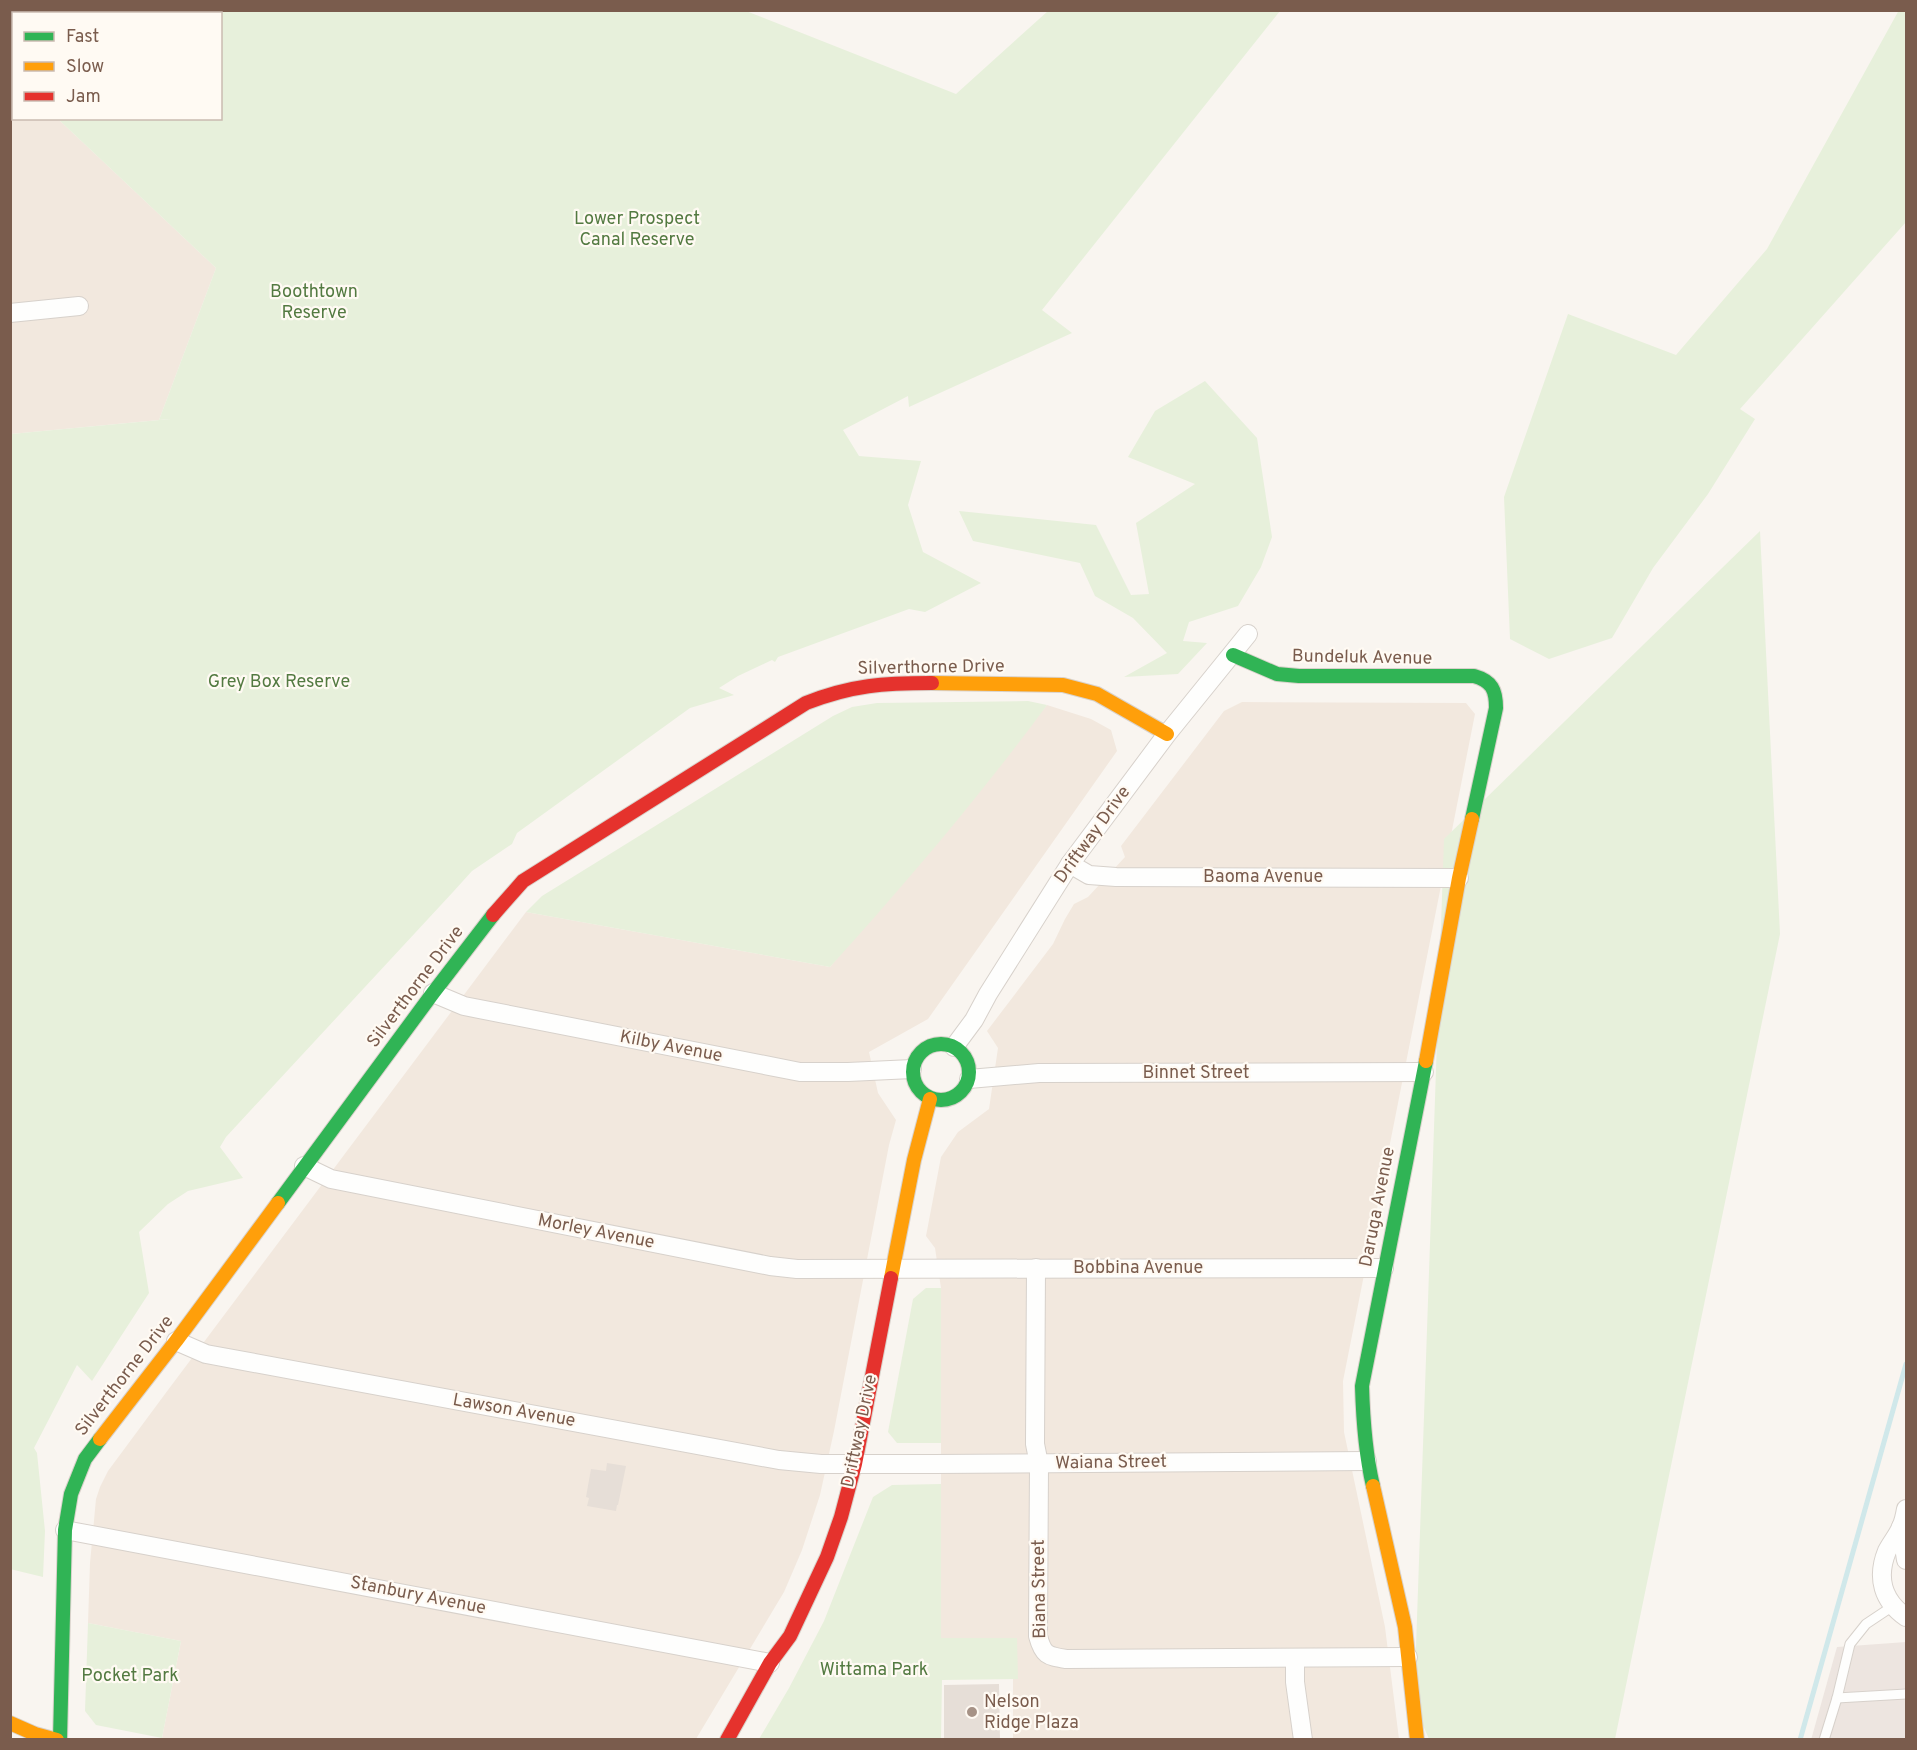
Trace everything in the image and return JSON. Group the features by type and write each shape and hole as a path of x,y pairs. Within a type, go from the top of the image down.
{"street":[{"path":"10,313 79,306"},
{"name":"Driftway Drive","path":"954,1047 974,1020 1070,864 1167,734 1248,634"},
{"name":"Bundeluk Avenue","path":"1233,655 1277,674 1474,676 1483,678 1492,684"},
{"name":"Silverthorne Drive","path":"59,1740 65,1530 71,1494 85,1459 176,1341 433,993 496,911 523,881 806,703 836,690 863,685 891,684 1063,685 1097,694 1167,734"},
{"name":"Daruga Avenue","path":"1417,1740 1405,1627 1367,1461 1362,1386 1424,1072 1459,878 1496,708 1496,693 1492,684"},
{"name":"Baoma Avenue","path":"1070,864 1089,875 1116,877 1459,878"},
{"name":"Kilby Avenue","path":"433,993 464,1006 800,1072 912,1069"},
{"path":"945,1044 963,1054 969,1066 969,1078 965,1087 951,1099 930,1099 921,1092 914,1081 912,1069 916,1059 928,1047 945,1044"},
{"name":"Binnet Street","path":"969,1078 1039,1074 1424,1072"},
{"name":"Driftway Drive","path":"727,1740 770,1664 790,1636 827,1557 842,1517 855,1464 914,1160 930,1099"},
{"name":"Morley Avenue","path":"304,1166 331,1179 770,1266 797,1269 893,1269"},
{"name":"Biana Street","path":"1036,1268 1035,1444 1039,1464 1038,1636 1041,1649 1049,1657 1066,1659 1408,1657"},
{"name":"Bobbina Avenue","path":"893,1269 1384,1268"},
{"name":"Lawson Avenue","path":"176,1341 206,1354 779,1460 855,1464"},
{"name":"Waiana Street","path":"855,1464 1367,1461"},
{"path":"1900,1611 1881,1582 1881,1568 1901,1527 1906,1509"},
{"path":"1901,1527 1906,1560"},
{"name":"Stanbury Avenue","path":"65,1530 770,1664"},
{"path":"1295,1658 1295,1682 1303,1740"},
{"path":"10,1723 35,1734 59,1740"}],"lane":[{"path":"1824,1740 1838,1698 1850,1644 1866,1624 1900,1611"},
{"path":"1838,1698 1906,1694"}],"shaded area":[{"path":"10,74 12,75 12,120 59,120 216,268 159,420 11,434"},
{"path":"1242,702 1466,703 1475,714 1343,1381 1344,1432 1385,1627 1399,1739 1013,1739 1013,1679 1017,1679 941,1639 941,1288 935,1248 926,1236 941,1157 958,1132 989,1109 998,1048 987,1031 1053,944 1074,904 1088,897 1125,857 1121,846 1224,711"},
{"path":"1047,705 1091,719 1111,730 1117,751 928,1019 869,1052 878,1093 896,1120 889,1145 820,1495 802,1550 784,1592 696,1739 162,1738 181,1641 88,1623 90,1563 96,1499 100,1487 108,1471 165,1394 526,912 830,967"},
{"path":"1906,1642 1906,1739 1811,1740 1837,1647"}],"green space":[{"path":"1899,10 1906,11 1906,222 1740,409 1755,419 1708,494 1653,568 1612,638 1549,659 1510,639 1504,497 1568,314 1676,355 1767,249"},
{"path":"746,11 956,94 1048,11 1280,11 1042,310 1072,333 909,407 908,396 843,430 859,456 921,461 908,505 923,552 981,583 925,612 909,609 778,657 775,662 772,660 738,676 719,688 734,695 690,708 517,833 512,844 472,871 226,1137 220,1147 243,1178 188,1191 168,1204 139,1232 149,1293 92,1381 77,1365 34,1448 37,1453 45,1531 43,1577 10,1569 11,434 181,418 159,420 216,268 59,120 222,120 222,12 22,12"},
{"path":"1205,381 1257,438 1272,537 1261,567 1238,606 1189,622 1183,641 1207,643 1178,674 1124,677 1167,653 1133,618 1095,596 1080,563 973,541 959,511 1096,525 1131,595 1149,594 1136,523 1195,484 1128,457 1155,411"},
{"path":"1760,531 1780,934 1615,1739 1429,1739 1414,1705 1444,839"},
{"path":"1028,701 1047,705 942,839 830,967 526,912 542,896 833,716 852,707 877,703"},
{"path":"926,1288 941,1288 941,1443 897,1443 888,1432 913,1299"},
{"name":"Wittama Park","path":"941,1484 941,1638 1017,1638 1018,1679 942,1680 941,1739 759,1739 824,1621 873,1497 892,1485"},
{"name":"Pocket Park","path":"88,1623 181,1641 162,1738 96,1725 85,1711"}],"building":[{"path":"607,1463 626,1466 616,1511 587,1506 589,1498 586,1497 591,1469 606,1471"},
{"name":"Nelson Ridge Plaza","path":"999,1684 1000,1740 944,1740 944,1685"}],"waterway":[{"path":"1800,1740 1906,1364"}],"traffic: fast":[{"path":"1233,655 1277,674 1474,676 1485,681 1494,691 1496,708 1472,819"},
{"path":"278,1203 493,915"},
{"path":"936,1044 946,1044 961,1052 967,1061 969,1072 967,1083 961,1092 946,1100 936,1100 925,1095 918,1088 913,1077 913,1067 918,1056 925,1049 936,1044"},
{"path":"1373,1486 1365,1436 1362,1386 1426,1061"},
{"path":"60,1740 65,1530 71,1494 85,1459 100,1439"}],"traffic: slow":[{"path":"932,683 1063,685 1097,694 1167,734"},
{"path":"1426,1061 1472,819"},
{"path":"891,1278 914,1160 930,1099"},
{"path":"100,1439 278,1203"},
{"path":"1373,1486 1405,1627 1417,1740"},
{"path":"10,1723 35,1734 57,1740"}],"traffic: jam":[{"path":"493,915 523,881 806,703 838,692 868,686 932,683"},
{"path":"727,1740 770,1663 790,1636 827,1557 841,1517 855,1464 891,1278"}],"place":[{"name":"Nelson Ridge Plaza","path":"972,1712"}],"park label":[{"name":"Lower Prospect Canal Reserve","path":"637,229"},
{"name":"Boothtown Reserve","path":"314,302"},
{"name":"Grey Box Reserve","path":"279,682"}]}
